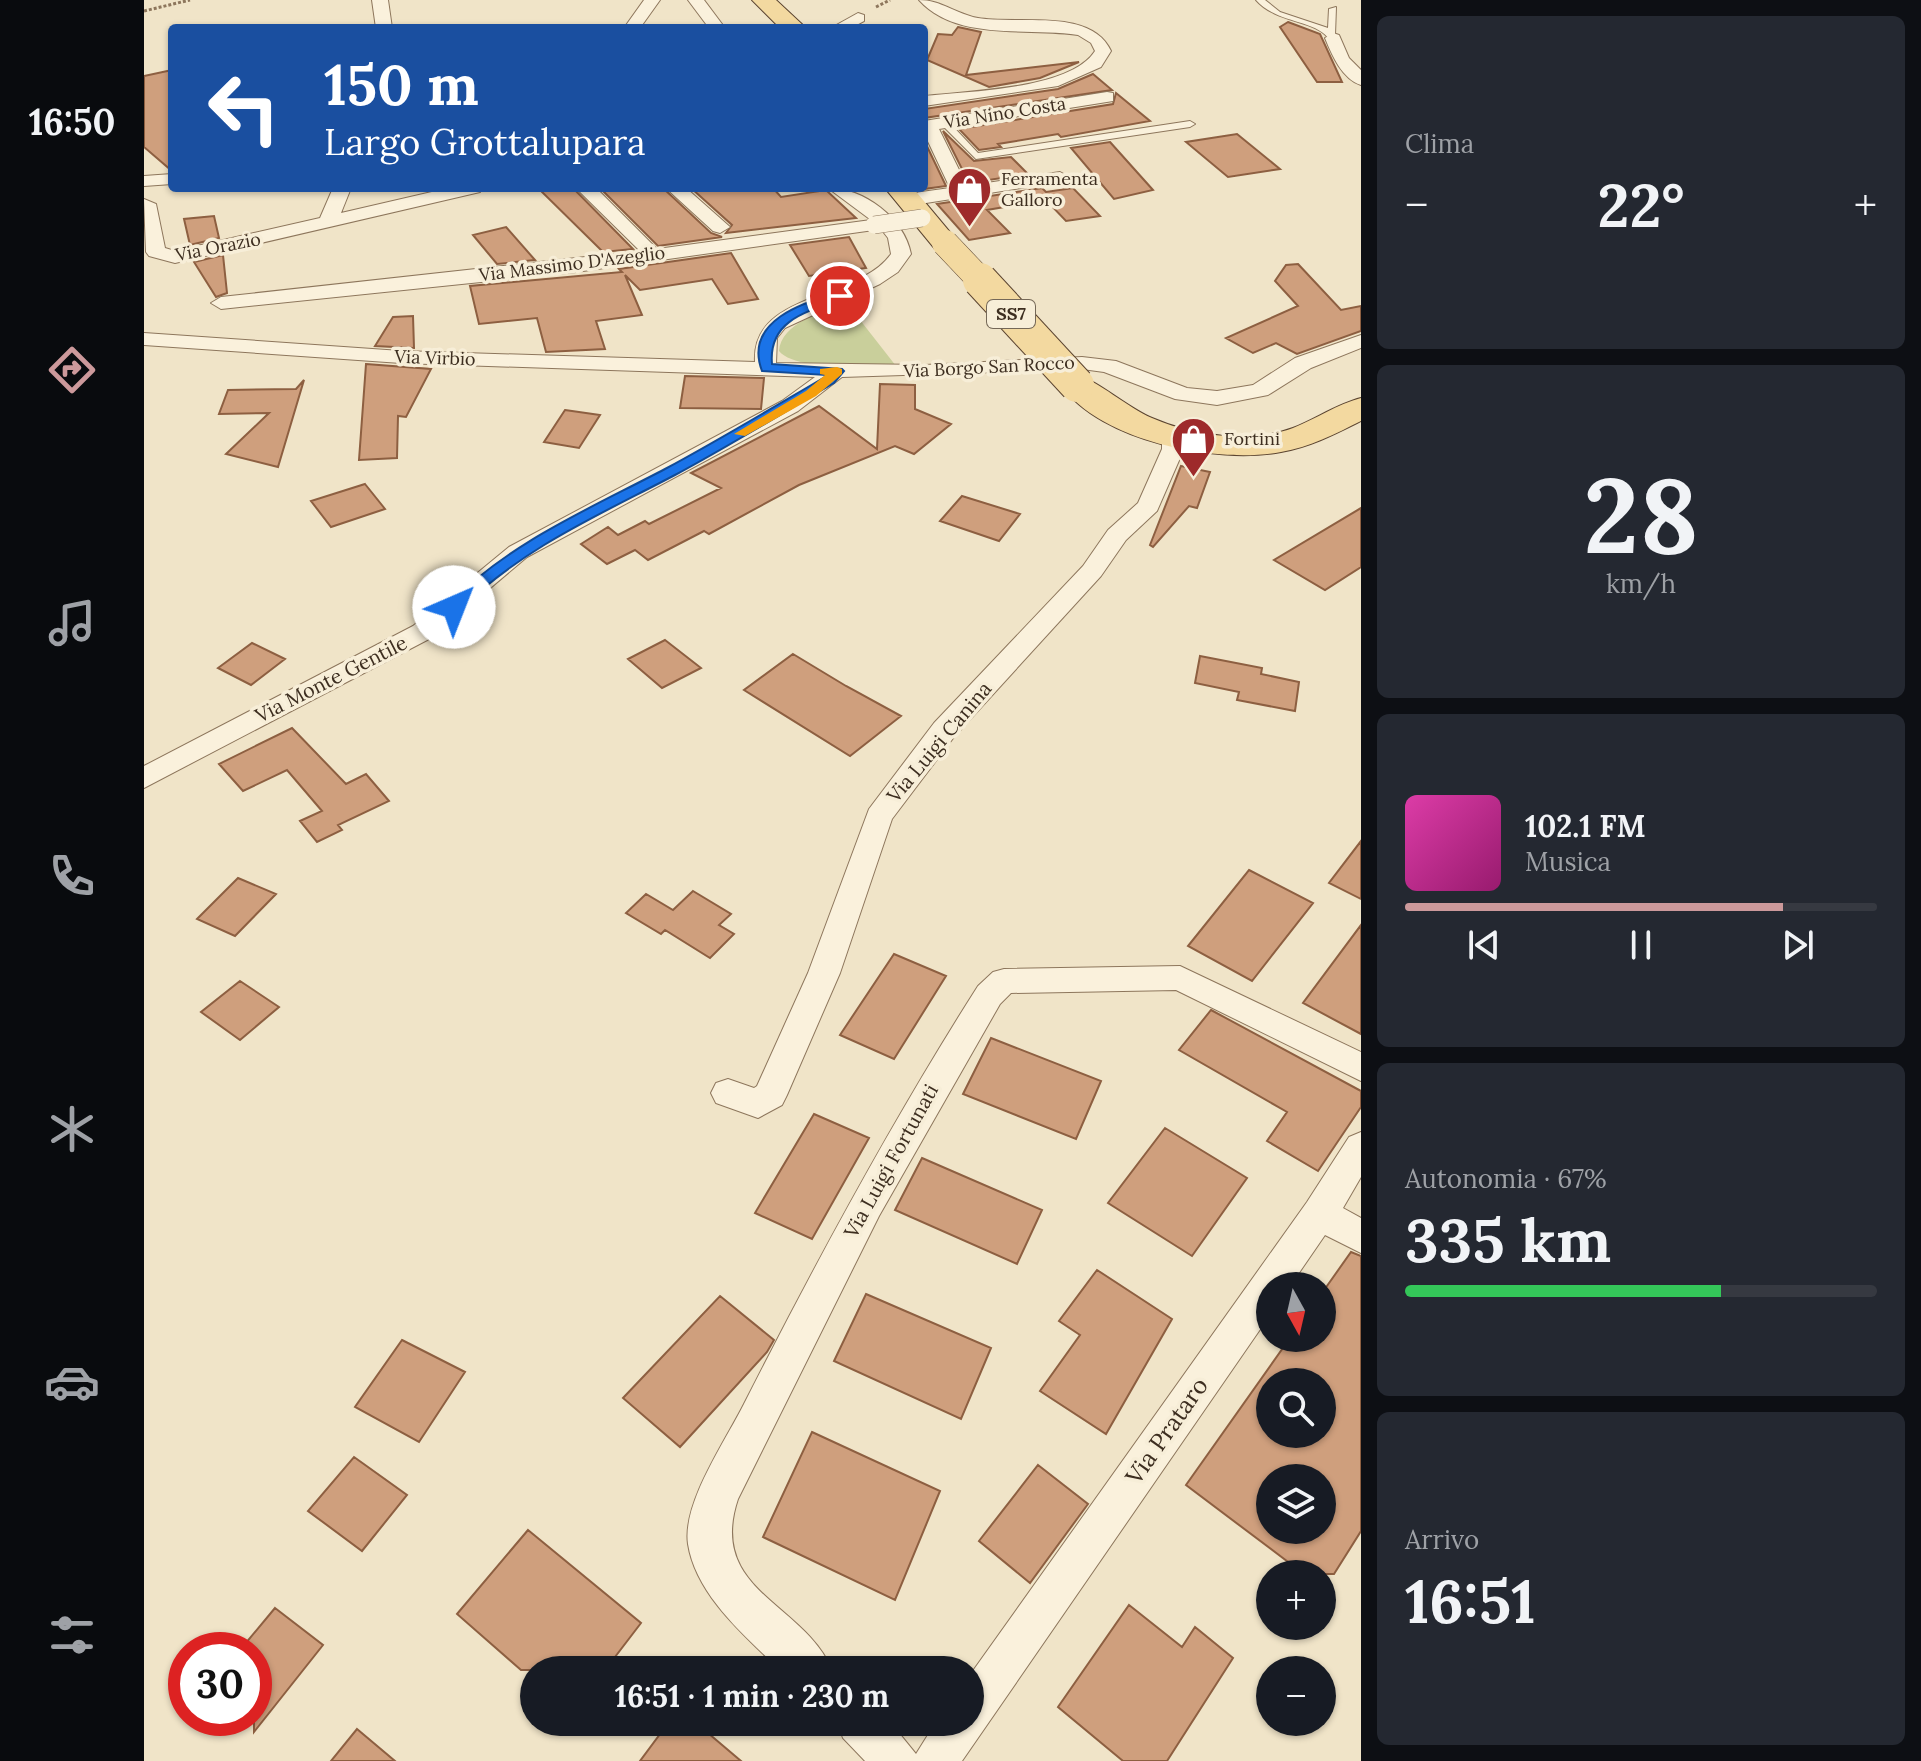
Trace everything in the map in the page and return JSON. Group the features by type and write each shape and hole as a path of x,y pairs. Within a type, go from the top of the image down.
{"main road":[{"path":"763,0 790,24"},
{"name":"SS7","path":"909,202 1076,374 1092,400 1119,416 1173,434 1229,444 1268,444 1307,435 1361,408"}],"street":[{"path":"380,0 383,24"},
{"path":"635,24 652,0"},
{"path":"696,0 714,24"},
{"path":"927,0 948,13 971,20 1082,31 1100,42 1103,54 1092,68 1065,80 928,100"},
{"path":"847,24 858,18"},
{"path":"1333,35 1342,60 1361,80"},
{"name":"Via Nino Costa","path":"961,192 929,125 1107,97"},
{"path":"909,202 1060,177"},
{"path":"144,181 168,179"},
{"path":"327,224 340,192"},
{"name":"Via Orazio","path":"147,204 155,249 167,256 191,255 457,192"},
{"path":"589,192 648,248"},
{"path":"680,192 720,227"},
{"path":"766,368 768,337 778,323 794,312 864,287 888,270 901,253 901,241 889,226 842,192"},
{"name":"Via Massimo D'Azeglio","path":"221,303 576,266 874,225 909,202"},
{"name":"Via Virbio","path":"144,339 401,357 766,368"},
{"name":"Via Borgo San Rocco","path":"766,368 1076,374 1108,366 1183,394 1217,398 1260,390 1303,363 1361,341"},
{"name":"Via Monte Gentile","path":"144,778 422,632 518,552 790,406 837,371"},
{"name":"Via Luigi Canina","path":"728,1093 758,1104 770,1095 824,973 879,816 944,730 1092,571 1117,535 1149,506 1173,449 1173,434"},
{"name":"Via Luigi Fortunati","path":"797,1656 727,1581 715,1563 708,1527 802,1326 923,1100 989,995 1004,981 1180,978 1361,1067"},
{"name":"Via Prataro","path":"984,1692 1320,1213 1361,1147"},
{"path":"1320,1213 1361,1237"},
{"path":"872,1736 896,1761"},
{"path":"935,1761 953,1736"}],"lane":[{"path":"1260,0 1286,20 1333,35 1333,9"},
{"path":"944,122 976,156 1190,124"}],"path":[{"path":"144,11 190,0"}],"green space":[{"path":"846,302 896,366 817,365 788,358 779,351 787,333 795,326"}],"building":[{"path":"1288,22 1320,34 1342,82 1317,82 1280,27"},
{"path":"958,27 981,32 966,75 1079,62 1040,78 989,87 928,60 938,34 952,35"},
{"path":"168,71 168,168 144,147 144,76"},
{"path":"1093,74 1112,90 928,117 928,108 1058,89"},
{"path":"1116,93 1150,121 1061,137 1058,134 998,144 1001,147 979,150 959,129 1113,104"},
{"path":"943,131 974,161 1011,157 1028,174 969,183"},
{"path":"1237,134 1280,169 1228,177 1186,142"},
{"path":"1110,142 1153,190 1114,199 1071,148"},
{"path":"928,148 946,186 928,188"},
{"path":"1042,188 1046,192 1073,188 1100,216 1066,221 1046,200 987,210 1010,233 969,240 937,204"},
{"path":"542,192 577,192 633,249 603,252"},
{"path":"604,192 667,192 711,233 722,237 658,246"},
{"path":"695,192 777,192 781,197 828,192 856,218 726,233 732,225"},
{"path":"214,216 219,238 190,245 184,219"},
{"path":"506,227 535,260 497,264 473,235"},
{"path":"849,237 866,268 809,276 790,245"},
{"path":"731,253 758,299 728,304 712,279 640,290 625,275 642,315 596,321 605,349 546,352 537,318 479,324 470,286 622,272 619,269"},
{"path":"223,255 227,293 216,297 194,262"},
{"path":"1298,264 1341,310 1361,306 1361,331 1297,354 1276,343 1253,353 1226,338 1298,306 1275,281 1286,265"},
{"path":"413,316 414,348 375,346 393,317"},
{"path":"366,364 431,369 406,417 398,416 397,458 359,460"},
{"path":"685,376 764,378 761,409 680,408"},
{"path":"304,380 278,467 226,454 269,413 219,414 228,390 296,389"},
{"path":"880,384 915,385 915,409 951,424 914,454 895,446 799,485 709,534 704,531 648,560 635,550 607,564 581,544 608,527 618,535 645,521 649,524 721,488 691,473 819,406 877,449"},
{"path":"565,410 600,415 579,448 544,442"},
{"path":"1181,466 1210,472 1197,508 1189,506 1153,547 1150,545"},
{"path":"365,484 385,509 331,527 311,501"},
{"path":"962,496 1020,514 999,541 940,521"},
{"path":"1361,508 1361,567 1325,590 1274,560"},
{"path":"665,640 701,668 662,688 628,659"},
{"path":"252,643 285,659 251,685 218,668"},
{"path":"793,654 901,716 850,756 744,690"},
{"path":"1200,656 1262,668 1261,674 1299,682 1295,711 1237,700 1239,692 1195,683"},
{"path":"292,728 346,784 366,774 389,801 338,825 342,830 317,842 300,821 322,811 287,770 243,791 219,764"},
{"path":"1361,841 1361,899 1329,883"},
{"path":"1249,870 1313,903 1252,981 1188,946"},
{"path":"238,878 276,894 235,936 197,919"},
{"path":"693,891 731,914 719,925 734,934 710,958 665,930 661,934 626,913 646,894 673,910"},
{"path":"1361,925 1361,1034 1303,1003"},
{"path":"894,954 946,976 894,1059 840,1035"},
{"path":"240,981 279,1007 240,1040 201,1012"},
{"path":"1211,1010 1361,1091 1361,1107 1318,1171 1267,1141 1287,1112 1179,1050"},
{"path":"991,1038 1101,1081 1076,1139 963,1094"},
{"path":"814,1114 869,1138 812,1239 755,1213"},
{"path":"1165,1128 1247,1178 1192,1256 1108,1203"},
{"path":"922,1158 1042,1210 1017,1264 895,1210"},
{"path":"1351,1252 1361,1256 1361,1531 1336,1571 1336,1560 1285,1560 1264,1544 1336,1544 1336,1464 1256,1464 1256,1538 1186,1485 1256,1386 1256,1448 1336,1448 1336,1368 1269,1368 1280,1352 1336,1352 1336,1273"},
{"path":"1097,1270 1172,1319 1106,1434 1040,1391 1080,1335 1059,1321"},
{"path":"866,1294 991,1348 961,1419 834,1361"},
{"path":"720,1296 774,1340 767,1352 680,1447 623,1398"},
{"path":"402,1340 465,1372 419,1442 355,1407"},
{"path":"812,1432 940,1491 895,1600 763,1537"},
{"path":"354,1457 407,1495 362,1551 308,1511"},
{"path":"1038,1465 1088,1504 1030,1583 979,1541"},
{"path":"528,1530 641,1623 616,1656 520,1656 520,1669 457,1614"},
{"path":"1129,1605 1182,1647 1195,1627 1233,1658 1167,1761 1123,1761 1058,1707"},
{"path":"275,1608 323,1645 272,1709 272,1632 255,1632"},
{"path":"357,1729 395,1761 331,1761"},
{"path":"659,1736 712,1736 741,1761 640,1761"}],"slow traffic":[{"path":"741,434 811,393 837,371 825,371"}],"place":[{"name":"Ferramenta Galloro","path":"970,228"},
{"name":"Fortini","path":"1193,478"}],"route":[{"path":"454,607 483,578 518,552 579,517 711,450 829,380 837,371 766,368 765,352 768,337 778,323 794,312 840,296"}]}
